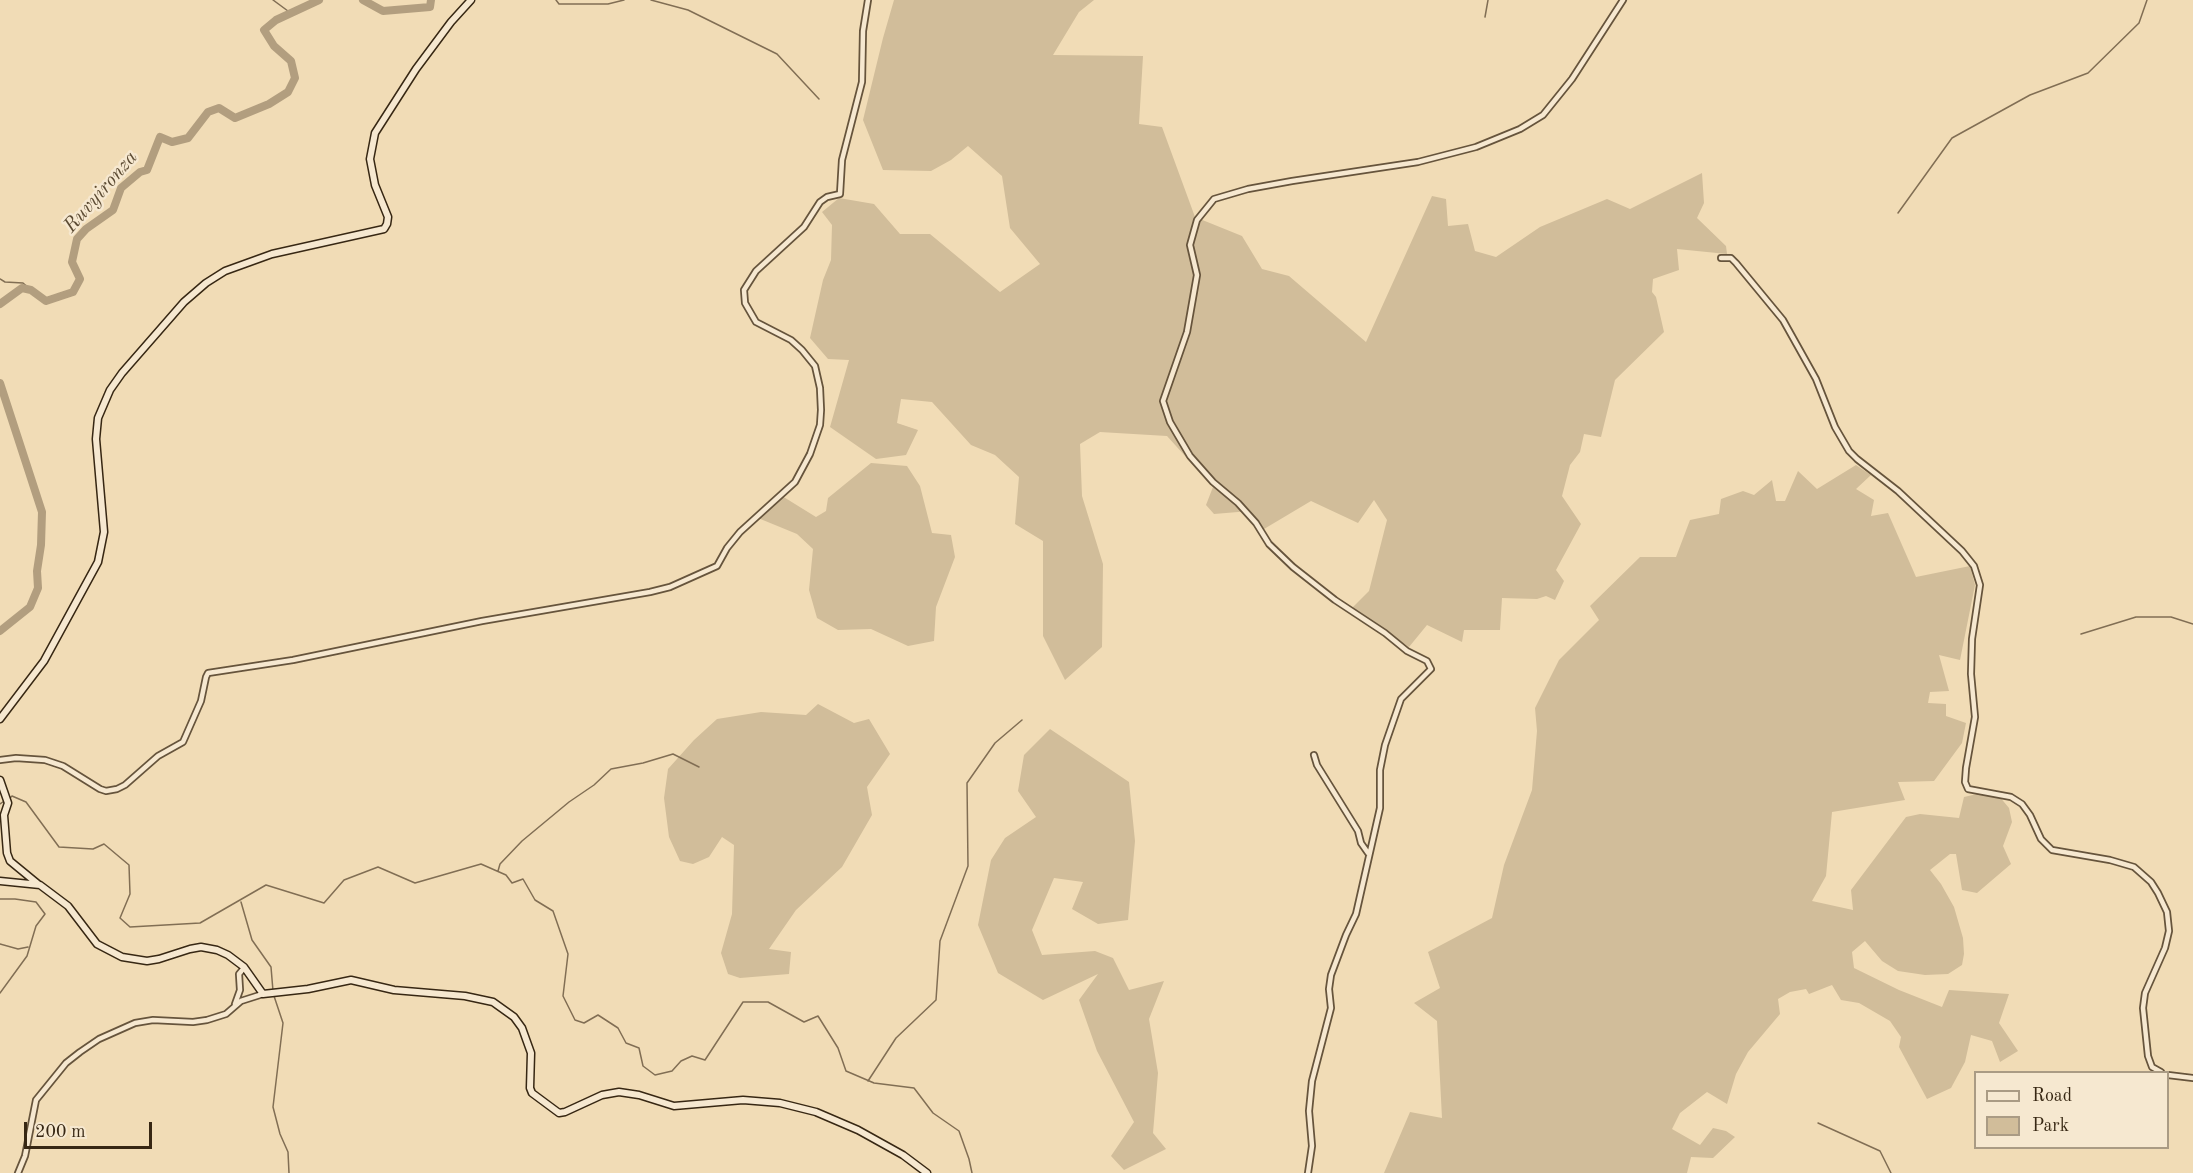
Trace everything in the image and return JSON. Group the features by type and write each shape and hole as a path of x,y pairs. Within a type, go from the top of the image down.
{"street":[{"path":"0,719 44,661 98,562 104,532 96,439 98,418 110,390 184,302 225,271 272,254 384,229 388,217 375,185 370,159 375,133 416,69 451,22 471,0"},
{"path":"0,760 16,758 45,760 63,766 100,789 106,791 117,789 125,785 158,756 183,742 201,700 208,673 293,660 482,621 650,592 670,587 717,566 727,548 740,532 795,482 810,454 820,425 820,388 815,366 790,340 756,322 744,294 746,284 756,271 799,232 820,202 827,197 840,194 842,160 862,82 863,31 868,0"},
{"path":"1308,1173 1312,1146 1309,1111 1312,1081 1331,1008 1329,988 1346,935 1356,914 1380,808 1380,770 1392,722 1401,699 1431,669 1427,661 1407,651 1293,567 1269,544 1256,523 1238,503 1213,482 1190,456 1170,422 1163,401 1187,332 1197,275 1190,245 1197,220 1214,199 1248,189 1281,183 1418,162 1476,147 1520,129 1543,115 1572,79 1623,0"},
{"path":"1721,258 1731,258 1736,263 1783,320 1816,379 1835,427 1849,451 1898,491 1962,551 1974,566 1980,585 1972,639 1971,674 1975,723 1966,768 1965,782 1968,789 2011,797 2022,804 2041,839 2052,850 2110,860 2134,867 2151,882 2158,893 2167,912 2169,931 2165,948 2145,993 2143,1008 2148,1056 2152,1067 2159,1071"},
{"path":"1314,755 1317,765 1358,831 1361,843 1368,853"},
{"path":"0,780 6,800 4,823 10,861 69,906 97,944 122,957 147,961 201,947 214,950 228,955 244,968 265,994"},
{"path":"0,881 40,885"},
{"path":"18,1173 25,1156 36,1100 66,1063 99,1039 135,1023 153,1020 193,1022 226,1014 239,995 239,974 244,968"},
{"path":"233,1006 248,998 265,994 279,994 351,980 394,990 480,998 504,1008 522,1028 531,1053 531,1090 535,1097 559,1113 602,1095 619,1092 645,1096 674,1106 743,1100 780,1103 816,1112 858,1130 903,1155 927,1173"},
{"path":"2169,1076 2193,1078"}],"green space":[{"path":"894,0 1094,0 1079,12 1053,55 1143,56 1139,124 1162,127 1195,217 1242,236 1262,269 1289,276 1366,342 1432,196 1446,199 1448,226 1468,224 1475,251 1496,257 1540,227 1607,199 1630,209 1702,173 1704,203 1697,218 1726,246 1727,254 1677,249 1679,270 1653,279 1652,292 1656,297 1664,332 1615,380 1601,437 1584,434 1580,452 1570,465 1562,496 1581,524 1556,570 1564,581 1555,600 1546,596 1537,599 1502,598 1500,630 1464,630 1462,642 1427,625 1409,647 1352,608 1369,591 1387,520 1374,500 1358,523 1311,501 1264,529 1250,511 1214,514 1206,505 1213,487 1167,436 1100,432 1080,444 1082,496 1103,564 1102,647 1065,680 1043,636 1043,541 1015,524 1019,477 995,455 971,445 932,402 901,399 897,423 918,430 906,455 876,459 830,427 849,360 828,359 810,338 823,280 831,260 832,225 822,212 839,198 874,204 900,234 930,234 1000,292 1040,264 1010,228 1002,176 968,146 951,160 931,171 883,170 863,120"},
{"path":"871,463 907,466 920,486 932,533 951,535 955,557 936,607 934,641 908,646 871,629 838,630 817,618 809,590 813,549 797,534 758,518 782,496 816,517 826,511 828,498"},
{"path":"1856,465 1871,475 1856,489 1874,500 1871,516 1888,513 1916,577 1970,566 1975,585 1960,660 1939,655 1949,691 1930,692 1928,703 1946,704 1946,716 1966,723 1962,743 1934,781 1898,782 1905,800 1832,812 1826,876 1812,901 1853,910 1851,890 1906,817 1920,814 1959,818 1964,797 1977,794 1999,796 2009,808 2012,822 2003,846 2011,864 1977,893 1962,890 1956,854 1950,854 1930,870 1954,907 1963,938 1962,965 1948,974 1925,975 1898,971 1882,961 1865,941 1852,952 1854,968 1899,990 1942,1007 1949,990 2009,994 1999,1023 2018,1051 2000,1062 1992,1041 1971,1035 1965,1062 1951,1088 1927,1099 1899,1047 1901,1037 1890,1021 1859,1003 1841,1000 1832,985 1809,994 1806,989 1790,992 1778,999 1780,1014 1748,1052 1736,1074 1727,1104 1707,1092 1680,1113 1672,1129 1700,1145 1713,1128 1726,1131 1735,1137 1713,1158 1691,1157 1687,1173 1384,1173 1410,1112 1442,1118 1437,1021 1414,1003 1440,988 1428,952 1492,918 1504,865 1532,790 1537,731 1535,708 1559,660 1599,620 1590,606 1640,557 1676,557 1690,520 1719,514 1721,499 1743,491 1754,495 1772,480 1776,501 1785,501 1798,471 1817,489"},
{"path":"818,704 854,723 869,719 890,754 867,787 872,815 842,867 796,910 769,949 791,952 789,974 740,978 728,974 721,953 732,914 734,845 722,837 709,857 693,864 680,861 669,837 664,798 668,769 717,719 761,712 806,715"},
{"path":"1050,729 1129,782 1135,841 1128,920 1098,924 1072,909 1083,882 1054,878 1032,930 1042,955 1095,951 1113,958 1129,990 1164,981 1149,1019 1158,1073 1153,1133 1166,1149 1124,1170 1111,1156 1134,1122 1097,1051 1079,1000 1098,974 1043,1000 998,973 978,925 991,860 1005,838 1036,817 1018,791 1024,755"}],"waterway":[{"path":"273,0 292,14"},
{"name":"Ruvyironza","path":"0,304 22,288 31,290 46,301 73,292 80,279 72,262 77,239 86,229 113,210 121,188 140,172 147,170 160,137 172,142 188,138 208,112 219,108 235,118 269,104 288,92 295,78 291,61 274,46 264,30 276,20 319,0"},
{"name":"Ruvyironza","path":"363,0 383,11 430,7 431,0"},
{"path":"556,0 559,4 608,4 624,0"},
{"path":"651,0 688,10 777,54 819,99"},
{"path":"1485,17 1488,0"},
{"path":"1898,213 1952,138 2030,95 2088,73 2139,23 2147,0"},
{"path":"0,279 5,282 23,283 31,290"},
{"name":"Ruvyironza","path":"0,383 42,512 37,571 38,588 30,607 0,631"},
{"path":"2081,634 2136,617 2171,617 2193,624"},
{"path":"868,1081 896,1038 936,1000 940,941 968,866 967,783 995,743 1022,720"},
{"path":"498,871 500,864 522,841 611,769 673,754 699,767"},
{"path":"10,798 12,796 26,802 59,847 93,849 104,844 129,865 130,894 120,918 130,927 200,923 266,885 324,903 344,880 378,867 415,883 481,864 506,875 512,883 523,879 535,900 553,911 568,954 563,996 575,1020 584,1023 598,1015 618,1028 626,1043 639,1048 643,1066 655,1075 672,1071 681,1061 692,1056 705,1060 743,1002 768,1002 804,1022 818,1016 838,1048 846,1071 874,1083 914,1088 933,1113 959,1131 972,1173"},
{"path":"0,804 6,800"},
{"path":"0,899 36,902 45,914 36,926 27,956 0,993"},
{"path":"241,902 252,940 271,967 273,991"},
{"path":"0,944 18,949 28,947"},
{"path":"274,996 283,1023 273,1107 280,1134 288,1152 289,1173"},
{"path":"1818,1123 1880,1151 1891,1173"}]}
